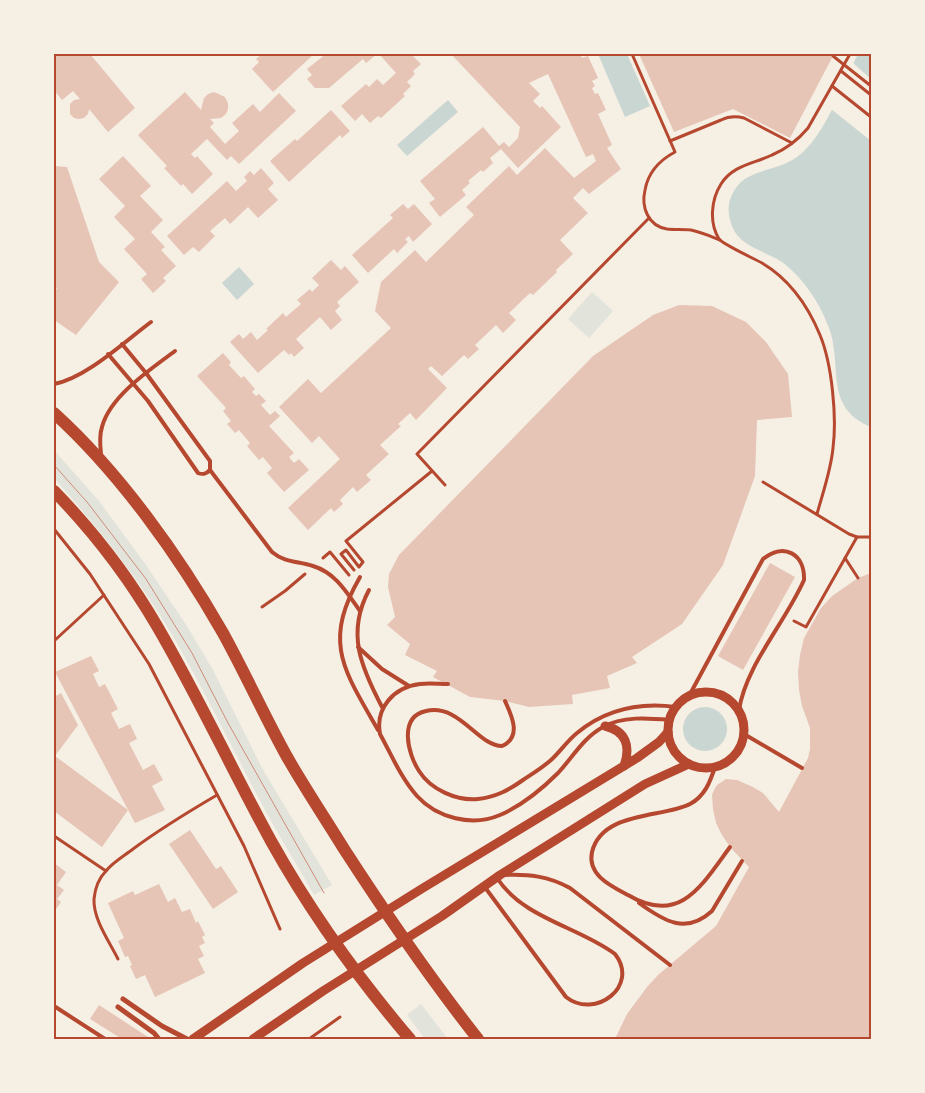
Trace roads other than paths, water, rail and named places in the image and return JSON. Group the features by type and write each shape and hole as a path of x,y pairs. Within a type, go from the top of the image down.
{"main road":[{"path":"54,413 84,443 142,513 196,590 223,634 287,756 385,912 478,1039"},
{"path":"54,491 94,537 122,574 156,625 272,842 311,907 383,1008 410,1039"}],"street":[{"path":"702,692 716,694 729,700 739,710 744,734 741,745 735,755 726,763 715,767 702,768 689,764 678,756 671,745 668,732 670,720 676,708 689,696 702,692"},
{"path":"605,726 613,728 625,740 628,748 624,766"},
{"path":"193,1039 304,963 624,766 648,750 668,732"},
{"path":"253,1039 498,876 645,784 689,764"},
{"path":"123,998 162,1026 186,1039"},
{"path":"118,1007 154,1033 159,1039"}],"lane":[{"path":"54,384 74,378 151,322"},
{"path":"122,344 146,373 210,461 210,470 272,552 286,561 314,566 335,578 343,586 360,611"},
{"path":"104,466 100,453 100,440 102,427 107,415 114,404 134,384 175,350"},
{"path":"108,354 162,419 198,473 202,474 210,470"},
{"path":"689,696 763,559 777,551 794,554 801,562 804,570 804,580 748,678 739,710"},
{"path":"360,577 349,596 342,617 340,640 343,662 351,683 408,784 428,806 441,813 455,818 470,820 500,815 513,808 548,782 568,762 584,741 605,726 630,719 657,718 670,720"},
{"path":"369,590 357,623 357,646 364,668 382,707"},
{"path":"357,646 382,668 409,686"},
{"path":"380,734 378,724 382,707 390,698 409,686 418,684 448,684"},
{"path":"505,701 513,720 514,733 512,739 502,746 490,744 469,725 442,712 432,709 422,712 414,718 409,726 408,736 411,754 420,772 428,781 449,795 462,798 474,800 499,795 550,761 575,735 601,716 645,705 676,708"},
{"path":"744,734 802,768"},
{"path":"715,767 708,786 701,796 691,804 631,818 609,829 600,836 594,844 591,855 592,865 597,875 605,882 657,916 671,922 689,924 706,917 712,911 742,861"},
{"path":"635,900 660,906 672,905 684,900 695,893 704,883 730,847"},
{"path":"484,886 566,997 573,1002 581,1005 596,1004 617,990 624,976 620,961 615,954 518,902 503,887 498,876 533,875 558,882 570,888 670,965"},
{"path":"54,1006 105,1039"}],"tram line":[{"path":"54,465 87,502 146,579 192,653 228,723 324,893"}]}
